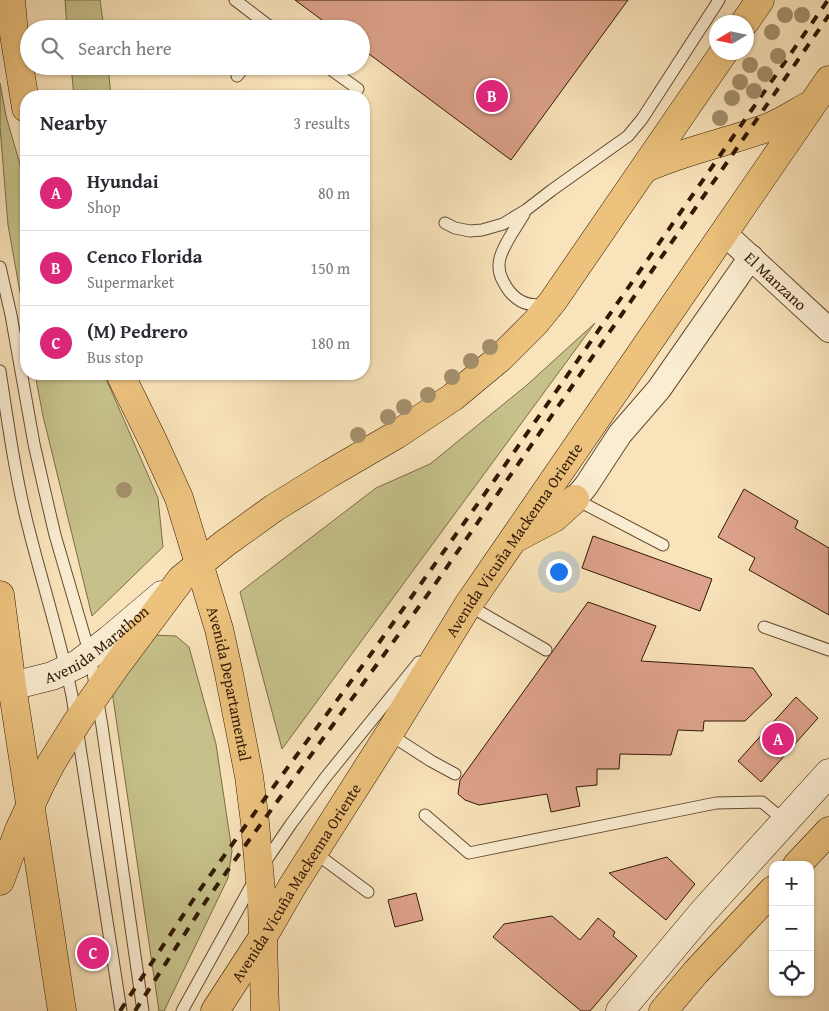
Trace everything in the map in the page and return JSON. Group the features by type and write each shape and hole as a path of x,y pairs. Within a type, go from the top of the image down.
{"main road":[{"path":"11,0 20,71"},
{"path":"750,15 760,0"},
{"path":"0,881 19,830 52,762 77,722 142,630 190,571 224,544 300,491 396,435 453,397 500,358 536,322 553,301 719,60"},
{"path":"21,75 23,90"},
{"name":"Avenida Vicuña Mackenna Oriente","path":"215,1011 263,937 468,605 829,80"},
{"path":"646,168 666,159 765,129 781,122 814,102"},
{"name":"Avenida Departamental","path":"123,380 154,441 179,498 190,571 219,629 230,674 248,776 260,870 264,1011"},
{"path":"512,541 554,518 575,499"},
{"path":"0,595 6,687 31,805 62,1011"},
{"path":"801,861 829,831"},
{"path":"664,1011 696,972 769,894"}],"street":[{"name":"El Manzano","path":"724,232 829,330"},
{"name":"Avenida Vicuña Mackenna Oriente","path":"575,499 586,486 620,434 659,389 751,257"},
{"name":"Avenida Marathon","path":"6,687 52,676 67,670 110,639 190,571"},
{"path":"620,1011 703,912 829,772"}],"lane":[{"path":"235,0 261,20"},
{"path":"445,223 455,228 470,231 482,230 503,224 526,210 628,136 642,119 719,0"},
{"path":"339,75 358,89"},
{"path":"526,210 508,240 500,258 500,275 507,290 518,301 534,305 542,305 553,301"},
{"path":"0,267 20,367"},
{"path":"0,371 27,524 67,670 77,722 121,1011"},
{"path":"22,380 55,535 90,655 143,1011"},
{"path":"575,499 663,545"},
{"path":"182,1011 260,870 291,824 335,765 468,605 546,650"},
{"path":"764,627 829,650"},
{"path":"389,734 455,774"},
{"path":"425,815 469,854 716,803 762,802 785,821"},
{"path":"314,852 368,892"}],"shaded area":[{"path":"65,0 100,0 103,20 66,20"},
{"path":"72,75 109,75 110,90 73,90"},
{"path":"0,83 6,116 20,164 20,292 8,225 0,127"},
{"path":"595,323 282,749 240,592 376,488 430,464 527,385"},
{"path":"36,380 107,380 158,498 163,547 92,616 43,416"},
{"path":"151,635 176,636 189,647 216,744 232,851 228,878 164,1011 159,1011 112,691"}],"building":[{"path":"295,0 628,0 511,160 370,55 370,20 322,20"},
{"path":"744,489 798,521 795,528 829,548 829,615 749,570 755,558 718,537"},
{"path":"593,536 712,579 700,611 582,568"},
{"path":"588,602 656,626 641,661 753,668 772,695 745,721 704,721 703,731 678,730 671,755 620,754 619,769 597,769 597,785 576,787 580,806 551,812 547,794 479,805 465,800 458,794 460,780"},
{"path":"796,697 818,718 761,782 738,761"},
{"path":"667,857 695,884 666,920 609,873"},
{"path":"416,893 423,920 395,927 388,900"},
{"path":"552,916 580,940 598,918 615,932 613,936 637,956 590,1011 581,1011 493,937 504,924"}],"railway":[{"path":"120,1011 199,891 496,478 828,0"},
{"path":"135,1011 206,901 431,590 829,15"}],"place":[{"name":"Cenco Florida","path":"492,96"},
{"name":"Hyundai","path":"778,739"},
{"name":"(M) Pedrero","path":"93,953"}]}
